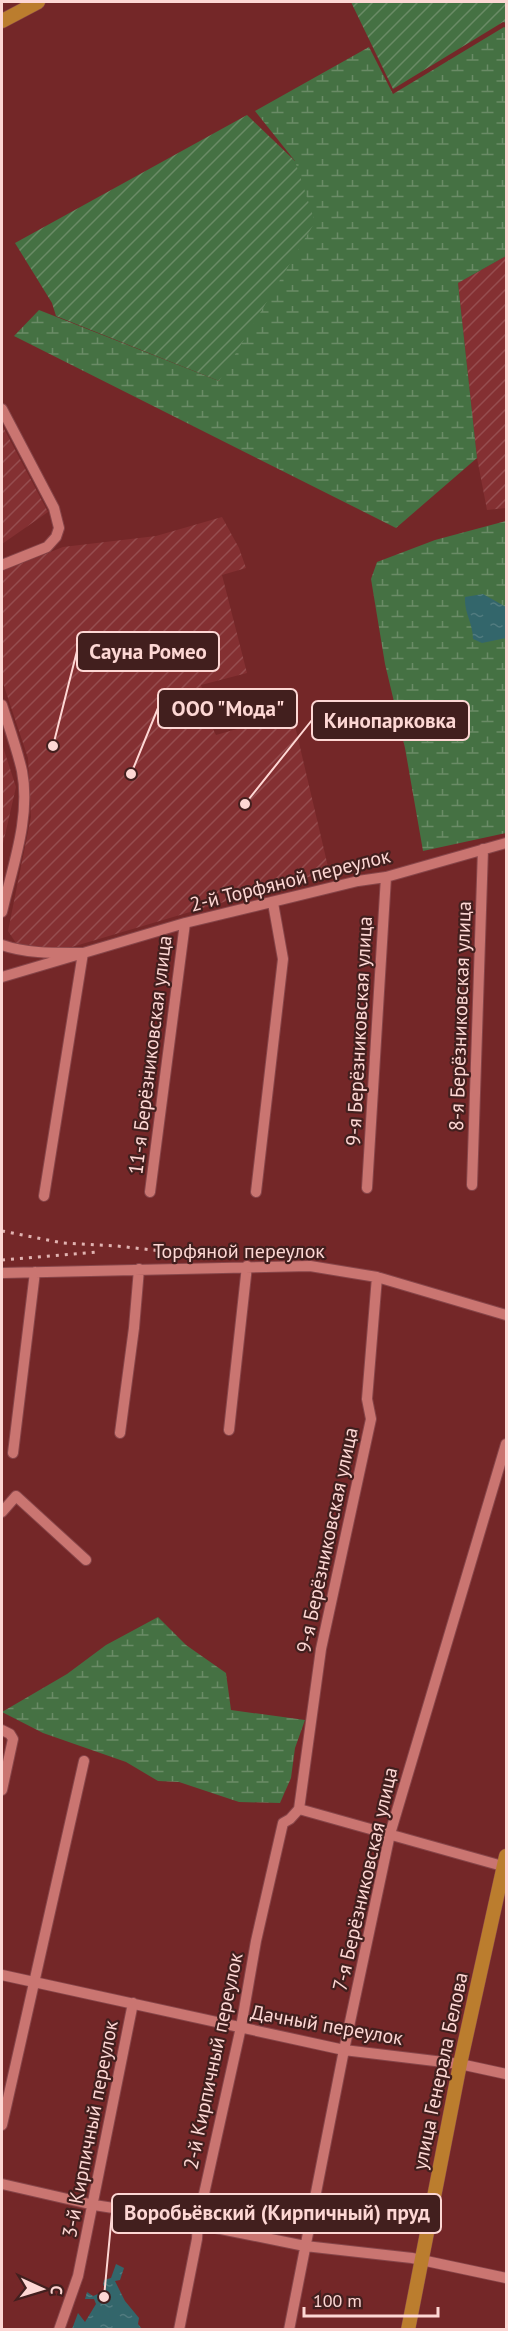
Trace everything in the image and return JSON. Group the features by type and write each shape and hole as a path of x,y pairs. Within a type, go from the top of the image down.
{"main road":[{"path":"2,21 38,2"},
{"name":"улица Генерала Белова","path":"408,2330 460,2064 506,1863"}],"street":[{"path":"2,409 54,508 58,528 56,537 47,547 2,565"},
{"path":"2,705 18,755 24,784 21,825 2,912"},
{"name":"2-й Торфяной переулок","path":"2,977 185,923 273,903 358,880 386,877 507,843"},
{"name":"8-я Берёзниковская улица","path":"472,1185 483,849"},
{"name":"9-я Берёзниковская улица","path":"367,1188 386,877"},
{"path":"256,1192 283,959 273,903"},
{"name":"11-я Берёзниковская улица","path":"150,1192 185,923"},
{"name":"2-й Торфяной переулок","path":"2,945 17,950 42,953 83,953"},
{"path":"44,1196 83,953"},
{"path":"229,1430 247,1266"},
{"name":"Торфяной переулок","path":"2,1273 310,1266 376,1277 507,1315"},
{"path":"120,1433 134,1328 139,1269"},
{"path":"13,1453 34,1272"},
{"name":"9-я Берёзниковская улица","path":"299,1809 321,1649 371,1419 367,1399 376,1277"},
{"name":"7-я Берёзниковская улица","path":"290,2330 344,2050 390,1834 507,1444"},
{"path":"2,1512 16,1496 86,1560"},
{"path":"2,1730 13,1737 2,1790"},
{"path":"2,2125 84,1761"},
{"path":"299,1809 506,1863"},
{"name":"2-й Кирпичный переулок","path":"179,2330 197,2239 198,2221 283,1822 290,1819 299,1809"},
{"name":"Дачный переулок","path":"2,1975 344,2050 460,2064 507,2074"},
{"name":"3-й Кирпичный переулок","path":"59,2330 78,2276 133,2003"},
{"path":"2,2184 94,2205 198,2221 206,2226 305,2246 422,2260 507,2278"}],"shaded area":[{"path":"506,256 506,508 487,510 477,458 458,283"},
{"path":"2,425 48,512 2,544"},
{"path":"222,517 239,548 246,568 222,575 247,673 201,685 211,725 216,735 292,713 329,871 65,949 18,946 8,931 31,817 28,758 2,680 2,571 63,547 156,536"},
{"path":"2,744 16,787 2,848"}],"green space":[{"path":"351,2 506,2 506,23 503,22 393,89"},
{"path":"504,27 506,28 506,256 458,283 477,458 396,528 14,336 39,310 219,381 295,161 255,111 369,47 393,94"},
{"path":"247,115 295,161 315,222 219,381 56,316 52,303 15,243"},
{"path":"506,521 506,833 423,851 405,748 385,664 371,579 377,562 435,540"},
{"path":"158,1617 186,1645 226,1673 231,1710 305,1720 295,1748 291,1778 280,1803 239,1802 179,1782 158,1781 126,1762 43,1733 2,1712 67,1674 106,1645"}],"water":[{"path":"483,594 506,607 506,638 482,643 473,639 465,597"},
{"path":"116,2264 124,2268 120,2280 115,2281 125,2301 139,2318 138,2324 142,2329 72,2329 78,2313 85,2322 96,2304 94,2299 85,2299 87,2292 93,2296 103,2292 106,2288 103,2285 104,2280 111,2278"}],"railway":[{"path":"2,1231 63,1243 162,1251"},
{"path":"2,1260 98,1252"}],"place":[{"name":"Сауна Ромео","path":"53,746"},
{"name":"ООО \"Мода\"","path":"131,774"},
{"name":"Кинопарковка","path":"245,804"},
{"name":"Воробьёвский (Кирпичный) пруд","path":"104,2297"}]}
